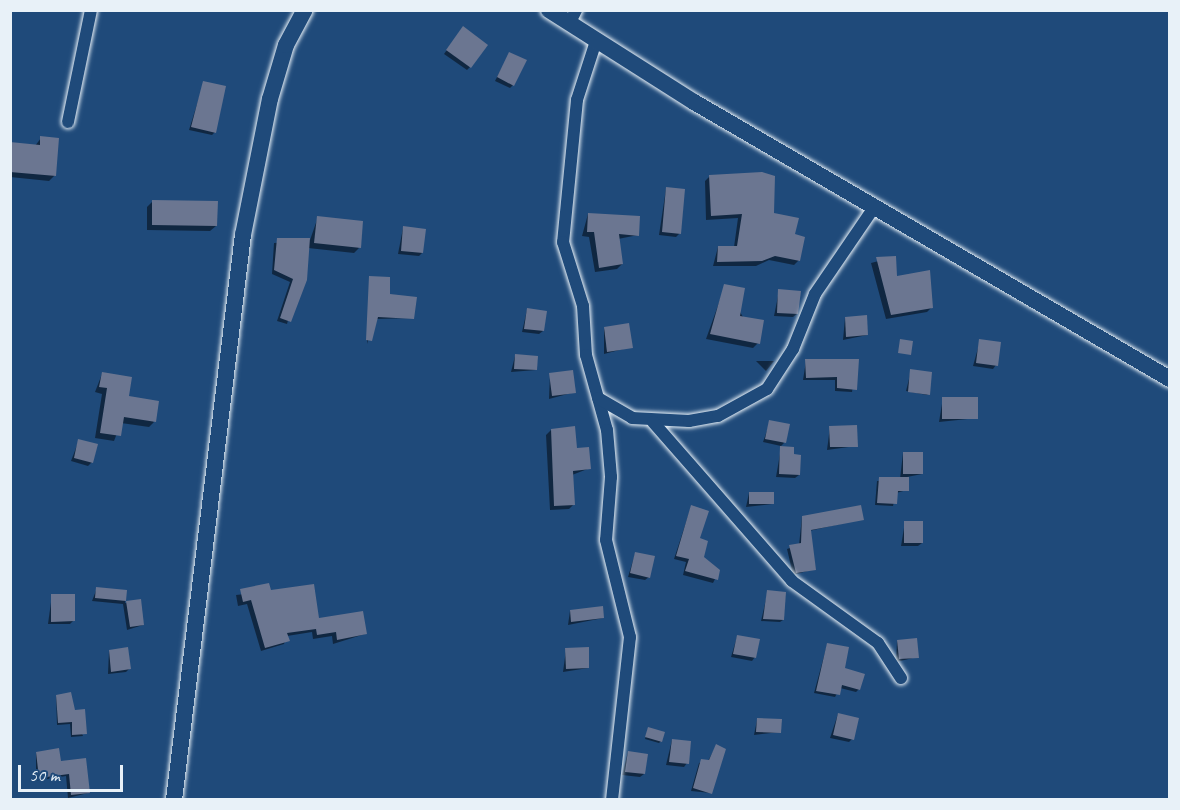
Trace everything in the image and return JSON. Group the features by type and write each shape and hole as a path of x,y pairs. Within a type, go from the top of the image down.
{"street":[{"path":"68,122 91,10"},
{"path":"174,800 243,235 270,99 286,45 306,10"},
{"path":"549,10 572,17 596,41 1170,379"},
{"path":"596,41 577,100 563,242 583,306 586,355 598,398 611,477 606,540 631,654 612,800"},
{"path":"598,398 632,418 653,422 718,416 767,389 793,349 815,294 875,206"},
{"path":"653,422 792,581 878,643 900,678"}],"building":[{"path":"463,26 488,45 471,68 446,50"},
{"path":"509,52 527,60 514,86 497,77"},
{"path":"203,81 226,86 216,133 191,127"},
{"path":"40,136 59,138 56,176 10,172 10,142 40,145"},
{"path":"762,172 775,176 774,213 799,218 795,234 805,237 800,261 775,256 762,261 717,262 718,246 737,246 742,214 711,216 709,175"},
{"path":"666,187 685,189 681,234 662,232"},
{"path":"152,200 218,201 217,226 152,225"},
{"path":"588,213 640,216 639,236 619,234 623,264 599,268 594,232 587,232"},
{"path":"317,216 363,221 361,248 314,243"},
{"path":"403,226 426,229 423,253 401,251"},
{"path":"277,238 310,238 307,280 291,322 280,318 293,279 274,270"},
{"path":"896,256 897,276 930,270 933,308 891,315 876,257"},
{"path":"369,276 390,277 390,294 417,297 414,319 378,317 372,341 366,340"},
{"path":"724,284 745,288 740,316 764,320 760,344 710,334"},
{"path":"778,289 801,291 798,314 777,313"},
{"path":"527,308 547,311 544,331 524,329"},
{"path":"867,315 868,335 846,337 845,317"},
{"path":"629,323 633,348 607,352 604,327"},
{"path":"900,339 913,341 911,355 898,353"},
{"path":"979,339 1001,342 998,366 976,363"},
{"path":"515,354 538,356 537,370 514,369"},
{"path":"805,359 859,359 857,390 837,388 837,377 806,378"},
{"path":"910,369 932,372 930,395 908,392"},
{"path":"573,370 576,393 552,396 549,373"},
{"path":"102,372 132,377 129,396 159,401 156,422 124,417 121,436 100,433 107,388 99,387"},
{"path":"942,397 978,397 978,419 942,419"},
{"path":"769,420 790,424 786,443 765,439"},
{"path":"857,425 858,447 830,447 829,426"},
{"path":"575,426 577,448 589,447 591,469 573,471 575,505 554,506 551,429"},
{"path":"78,439 98,444 93,463 74,458"},
{"path":"780,446 794,447 794,454 801,455 800,475 779,474"},
{"path":"903,452 923,452 923,474 903,474"},
{"path":"879,477 909,477 909,491 898,491 897,504 877,503"},
{"path":"749,492 774,492 774,504 749,504"},
{"path":"691,505 709,511 700,538 708,541 704,557 720,570 718,580 685,571 689,559 676,556"},
{"path":"861,505 864,520 811,530 816,570 796,573 789,545 801,543 802,516"},
{"path":"904,521 923,521 923,543 904,543"},
{"path":"635,552 655,556 650,578 630,573"},
{"path":"269,583 271,590 314,584 319,618 363,611 367,634 337,640 336,632 317,635 316,629 287,633 290,641 265,648 251,600 243,602 240,589"},
{"path":"96,587 127,590 126,601 95,598"},
{"path":"767,590 786,592 784,620 763,619"},
{"path":"51,594 75,594 75,621 51,622"},
{"path":"141,599 144,625 130,627 126,601"},
{"path":"603,606 604,618 571,622 570,610"},
{"path":"737,635 760,639 756,658 733,654"},
{"path":"917,638 919,658 899,659 897,640"},
{"path":"827,643 849,647 845,668 865,674 860,690 842,685 840,695 816,691"},
{"path":"128,647 131,669 111,672 109,650"},
{"path":"589,647 589,668 566,669 565,648"},
{"path":"71,692 75,710 85,709 87,734 72,735 72,722 58,723 56,695"},
{"path":"838,713 859,718 854,740 833,735"},
{"path":"757,718 782,719 781,733 756,732"},
{"path":"648,727 665,732 662,742 645,737"},
{"path":"672,739 691,741 689,764 669,762"},
{"path":"716,744 726,749 712,794 693,788 701,759 709,760"},
{"path":"59,748 61,761 86,758 90,793 71,795 69,774 39,778 36,752"},
{"path":"628,751 648,754 645,774 625,772"}]}
